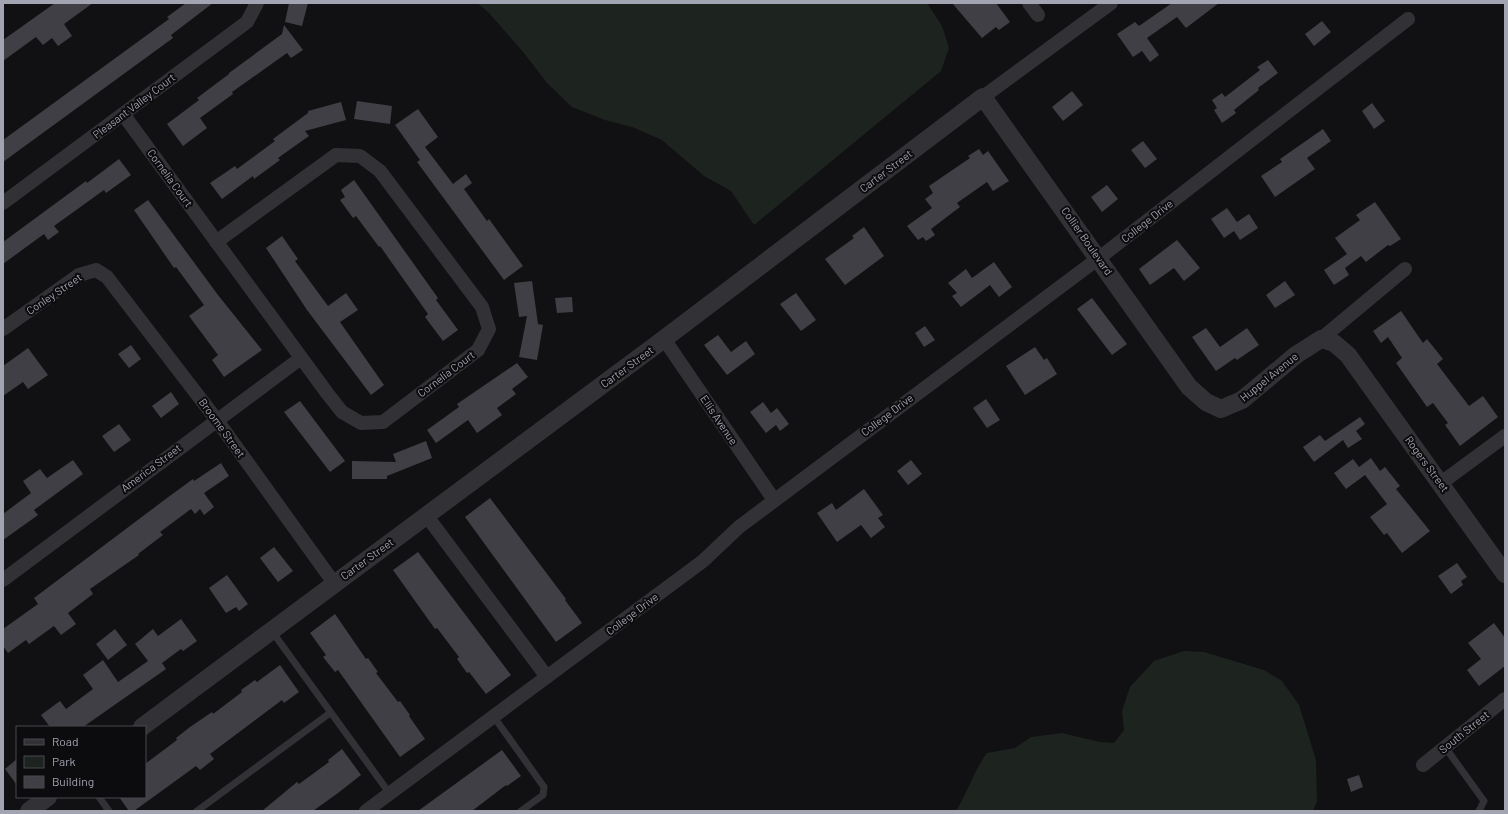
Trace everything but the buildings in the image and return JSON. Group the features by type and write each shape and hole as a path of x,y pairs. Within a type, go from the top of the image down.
{"street":[{"name":"Pleasant Valley Court","path":"3,203 247,22 257,3"},
{"path":"1029,3 1038,15"},
{"name":"Carter Street","path":"143,726 664,339 983,96 1111,3"},
{"name":"College Drive","path":"366,811 703,561 739,527 774,500 1099,258 1408,19"},
{"name":"Collier Boulevard","path":"983,96 1189,387"},
{"name":"Cornelia Court","path":"123,114 216,242 301,358 342,412 360,423 383,422 478,350 489,328 482,307 380,171 360,156 336,155 216,242"},
{"path":"1321,339 1405,269"},
{"name":"Conley Street","path":"3,329 79,275 96,270 107,277"},
{"name":"Broome Street","path":"107,277 216,419 334,583"},
{"name":"Ellis Avenue","path":"664,339 774,500"},
{"name":"Huppel Avenue","path":"1189,387 1206,402 1221,409 1242,400 1296,354 1321,339"},
{"name":"Rogers Street","path":"1321,339 1334,343 1348,355 1505,574"},
{"name":"America Street","path":"3,580 216,419 301,358"},
{"path":"1441,483 1505,436"},
{"path":"426,515 547,677"},
{"name":"South Street","path":"1423,765 1505,699"},
{"path":"30,811 47,798"}],"lane":[{"path":"271,630 390,794"},
{"path":"197,811 330,713"},
{"path":"494,717 544,787 543,795 521,811"},
{"path":"1445,747 1484,801 1479,811"},
{"path":"100,798 109,811"}],"green space":[{"path":"477,3 927,3 942,26 949,48 941,71 754,225 731,191 704,176 662,140 632,127 605,120 572,107 547,83 524,53 488,12"},
{"path":"1184,651 1204,652 1264,670 1282,681 1299,705 1316,760 1317,801 1313,811 956,811 978,767 987,753 1015,748 1031,737 1062,733 1100,742 1114,743 1124,730 1122,711 1130,687 1154,661"}]}
